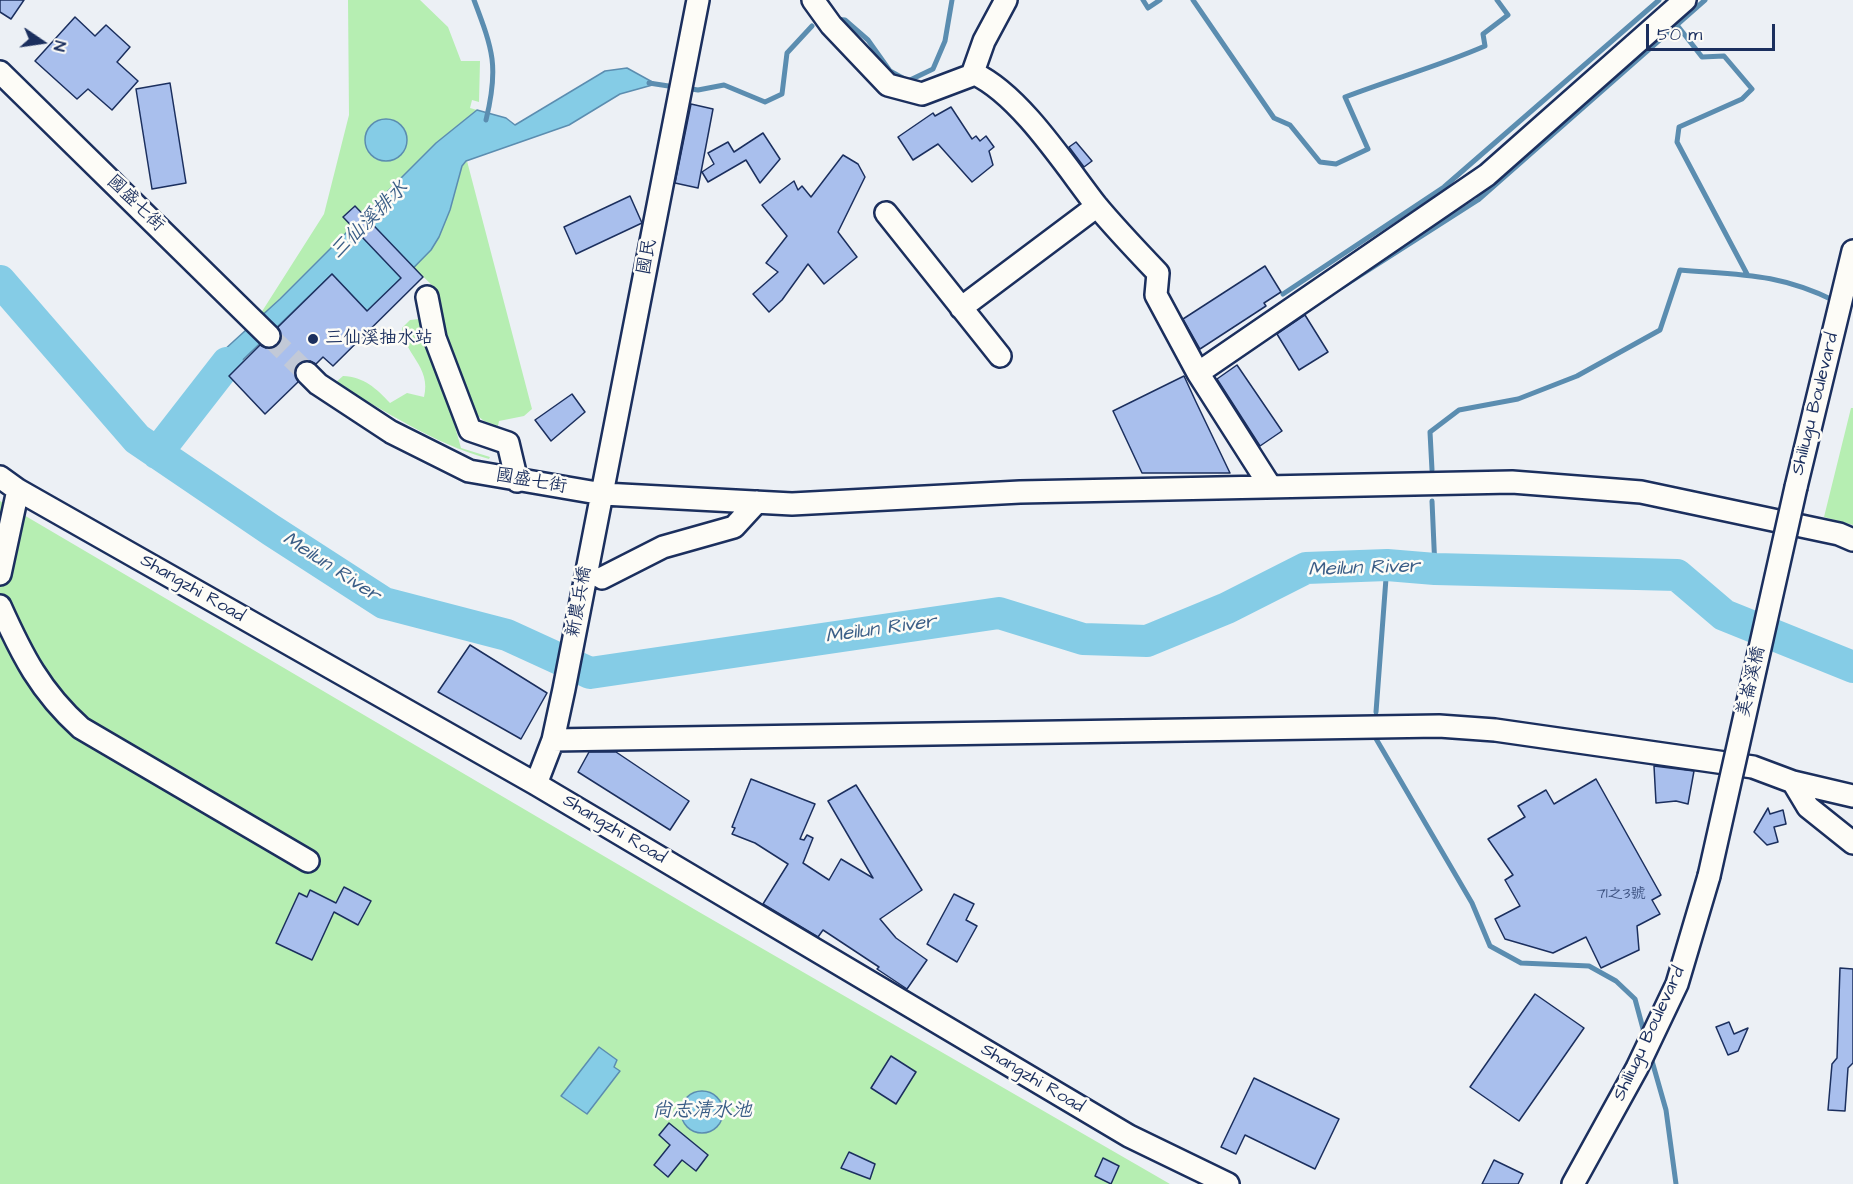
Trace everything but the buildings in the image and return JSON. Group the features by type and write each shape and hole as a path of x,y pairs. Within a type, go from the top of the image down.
{"street":[{"name":"國民","path":"596,514 603,494 698,0"},
{"path":"813,0 831,25 888,85 922,94 972,75 990,81 1001,90 1052,146 1097,206 1158,273 1156,295 1198,373 1270,486"},
{"path":"972,75 984,41 1006,0"},
{"path":"1198,373 1487,175 1685,0"},
{"name":"國盛七街","path":"0,72 269,336"},
{"path":"961,308 1097,206"},
{"path":"886,213 1000,356"},
{"name":"Shiliugu Boulevard","path":"1796,487 1853,251"},
{"path":"427,297 435,338 470,430 508,443 518,481"},
{"name":"國盛七街","path":"307,373 318,384 424,451 469,471 603,494 792,504 1020,492 1512,482 1641,492 1839,534 1853,540"},
{"name":"Shangzhi Road","path":"0,477 18,490 536,784 1129,1136 1228,1184"},
{"name":"美崙溪橋","path":"1709,876 1796,487"},
{"path":"0,574 18,490"},
{"path":"602,578 663,547 734,527 757,502"},
{"name":"新農兵橋","path":"536,784 553,740 596,514"},
{"path":"0,606 25,662 58,708 81,728 308,861"},
{"path":"553,740 1439,726 1495,730 1753,767 1793,782 1853,796"},
{"path":"1793,782 1808,807 1853,843"},
{"name":"Shiliugu Boulevard","path":"1573,1184 1636,1068 1677,984 1709,876"}],"green space":[{"path":"348,0 420,0 448,27 461,61 480,61 479,102 472,100 470,108 477,110 436,143 364,216 354,206 343,217 352,227 263,315 261,313 324,214 349,115"},
{"path":"467,161 532,409 524,416 499,421 498,426 484,421 468,408 439,314 434,287 413,267 440,232 450,208 462,166"},
{"path":"419,319 426,324 461,448 490,457 489,459 448,444 429,435 335,383 343,376 363,381 375,388 390,403 407,393 424,397 424,377 407,345 402,328 410,320"},
{"path":"1851,408 1853,408 1853,525 1824,517"},
{"path":"0,501 699,912 1170,1184 0,1184"}],"water":[{"path":"627,68 656,84 620,94 569,125 466,161 462,166 450,210 431,250 369,313 332,274 224,378 212,361 280,299 436,143 477,110 506,118 515,125 605,71"},
{"path":"386,119 401,125 407,140 401,155 386,161 371,155 365,140 371,125"},
{"path":"599,1047 617,1060 614,1067 620,1071 587,1114 561,1096"},
{"name":"尚志清水池","path":"702,1091 717,1097 723,1112 717,1127 702,1133 687,1127 681,1112 687,1097"}],"waterway":[{"name":"三仙溪排水","path":"474,0 486,32 492,59 492,86 486,120"},
{"name":"三仙溪排水","path":"835,19 845,20 868,40 890,71 908,81 933,69 945,41 952,0"},
{"path":"1143,0 1148,8 1160,0"},
{"path":"1193,0 1274,118 1290,125 1320,162 1336,164 1368,149 1345,97 1485,46 1483,34 1508,15 1497,0"},
{"path":"1283,294 1444,187 1659,0"},
{"path":"1342,287 1478,200 1705,0"},
{"path":"1677,25 1702,57 1724,56 1752,89 1742,99 1679,127 1677,142 1747,274"},
{"name":"三仙溪排水","path":"685,88 698,90 724,85 765,102 782,94 787,53 812,26"},
{"name":"三仙溪排水","path":"649,83 675,87"},
{"path":"1432,470 1430,432 1459,410 1518,399 1577,376 1660,330 1680,270 1777,280 1835,301"},
{"name":"Meilun River","path":"0,281 137,439 271,530 384,603 507,635 590,673 999,613 1083,639 1147,641 1227,608 1306,568 1387,565 1435,569 1677,575 1724,615 1853,667"},
{"name":"三仙溪排水","path":"157,453 227,363"},
{"path":"1432,501 1435,569"},
{"path":"1376,712 1387,565"},
{"path":"1375,737 1472,903 1490,946 1521,963 1589,966 1616,981 1635,999 1645,1036"},
{"path":"1650,1054 1666,1110 1676,1184"}],"tunnel":[{"path":"269,336 307,373"}],"place":[{"name":"三仙溪抽水站","path":"313,339"}]}
